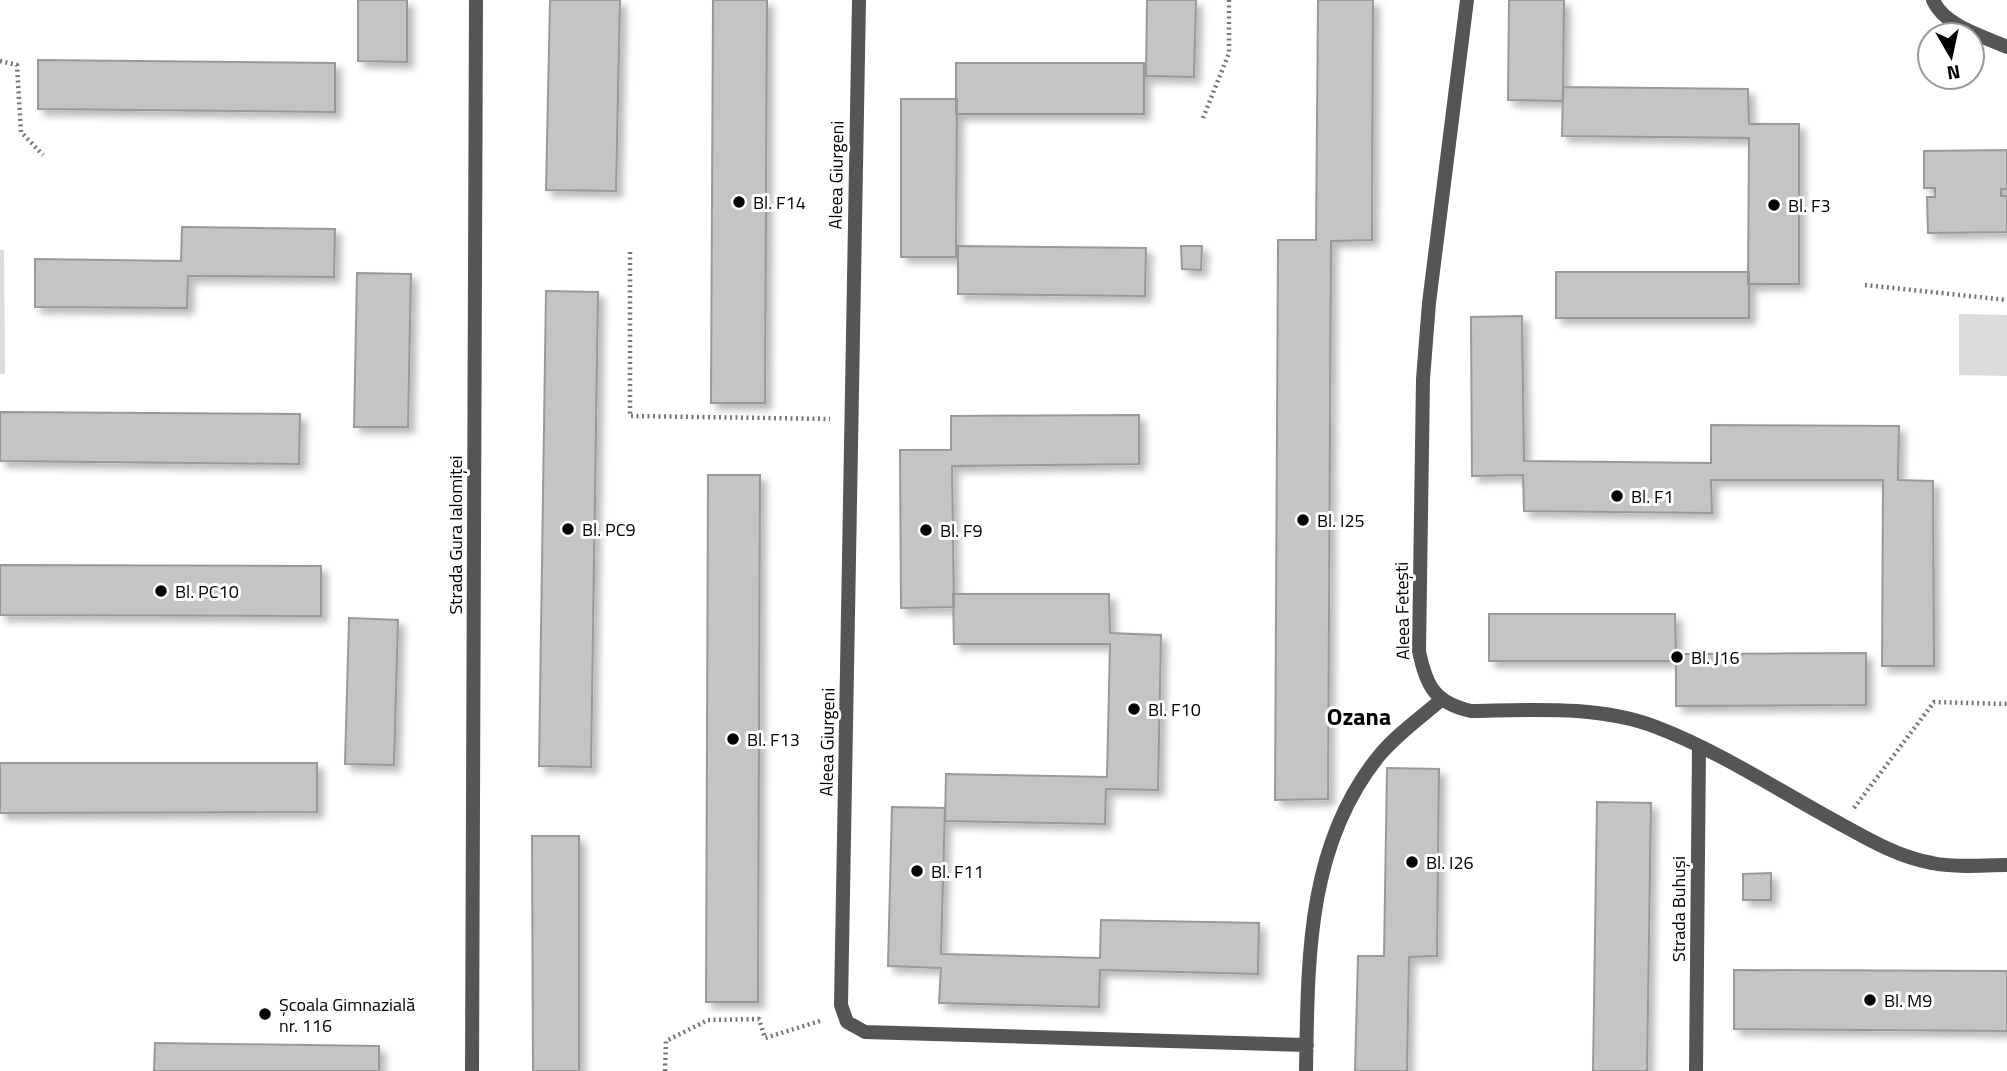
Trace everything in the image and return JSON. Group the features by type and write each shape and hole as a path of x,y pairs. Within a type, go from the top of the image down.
{"street":[{"name":"Strada Gura Ialomiței","path":"472,1071 476,0"},
{"name":"Aleea Giurgeni","path":"844,1013 841,1004 859,0"},
{"name":"Aleea Fetești","path":"1441,700 1430,686 1419,651 1423,379 1429,303 1466,0"},
{"path":"1933,0 1946,16 1958,24 2007,47"},
{"path":"1306,1071 1308,962 1315,900 1337,822 1356,787 1380,755 1441,700 1471,711 1532,710 1614,716 1655,726 1699,746 1842,825 1905,856 1934,864 2007,865"},
{"name":"Strada Buhuși","path":"1696,1071 1699,746"},
{"path":"844,1013 848,1022 865,1032 1307,1045"}],"path":[{"path":"1203,118 1228,53 1228,0"},
{"path":"0,61 17,65 21,132 43,155"},
{"path":"630,252 630,416 852,419"},
{"path":"1866,285 2007,300"},
{"path":"1842,825 1934,702 2007,704"},
{"path":"665,1071 666,1041 708,1020 758,1019 765,1038 844,1013"}],"shaded area":[{"path":"0,250 4,250 5,374 0,374"},
{"path":"1959,314 2007,315 2007,376 1959,375"}],"building":[{"path":"358,0 407,0 407,62 358,61"},
{"path":"550,0 620,0 616,191 546,190"},
{"name":"Bl. F14","path":"713,0 767,0 765,403 711,403"},
{"path":"1147,0 1196,0 1194,77 1146,76"},
{"name":"Bl. I25","path":"1318,0 1373,0 1372,240 1331,241 1328,799 1275,800 1278,240 1316,240"},
{"path":"1509,0 1564,0 1563,101 1508,100"},
{"path":"38,60 335,63 335,112 38,109"},
{"path":"956,63 1144,63 1144,114 956,114"},
{"name":"Bl. F3","path":"1563,87 1748,89 1749,124 1799,124 1799,284 1748,284 1749,138 1562,136"},
{"path":"901,99 957,99 956,257 901,257"},
{"path":"2007,150 2007,189 2001,189 2001,196 2007,196 2007,232 1928,233 1927,197 1935,197 1935,188 1924,188 1924,151"},
{"path":"182,227 335,229 334,277 188,276 187,308 35,307 35,259 181,261"},
{"path":"958,246 1146,248 1145,296 958,294"},
{"path":"1181,246 1202,246 1201,270 1182,269"},
{"path":"1556,272 1749,272 1749,318 1556,318"},
{"path":"357,273 411,274 408,427 354,427"},
{"name":"Bl. PC9","path":"546,291 598,292 591,767 539,766"},
{"name":"Bl. F1","path":"1522,316 1524,461 1711,463 1711,425 1899,426 1898,480 1933,481 1934,666 1882,666 1883,480 1711,480 1712,513 1524,511 1523,475 1472,476 1471,317"},
{"path":"0,412 300,414 299,464 0,461"},
{"name":"Bl. F9","path":"1139,415 1139,464 952,466 954,607 901,608 900,450 951,450 951,416"},
{"name":"Bl. F13","path":"708,475 760,475 758,1002 706,1002"},
{"name":"Bl. PC10","path":"0,565 321,566 321,616 0,615"},
{"name":"Bl. F10","path":"953,594 1109,594 1110,633 1161,635 1158,790 1106,789 1105,824 945,821 946,774 1107,777 1110,644 954,644"},
{"name":"Bl. J16","path":"1489,614 1675,614 1676,654 1866,653 1866,705 1676,706 1676,661 1489,661"},
{"path":"349,618 398,620 394,765 345,764"},
{"path":"0,763 317,763 317,812 0,813"},
{"name":"Bl. I26","path":"1387,768 1439,769 1437,956 1409,957 1407,1071 1355,1071 1358,956 1384,956"},
{"path":"1597,802 1651,803 1647,1071 1593,1071"},
{"name":"Bl. F11","path":"892,807 945,808 941,954 1100,958 1101,920 1259,923 1258,974 1100,970 1099,1007 939,1003 941,968 888,966"},
{"path":"532,836 579,836 579,1071 533,1071"},
{"path":"1771,873 1771,900 1743,900 1743,874"},
{"name":"Bl. M9","path":"1734,970 2007,971 2007,1031 1734,1029"},
{"path":"155,1043 379,1046 379,1071 154,1071"}],"place":[{"name":"Bl. F14","path":"739,202"},
{"name":"Bl. F3","path":"1774,205"},
{"name":"Bl. F1","path":"1617,496"},
{"name":"Bl. I25","path":"1303,520"},
{"name":"Bl. PC9","path":"568,529"},
{"name":"Bl. F9","path":"926,530"},
{"name":"Bl. PC10","path":"161,591"},
{"name":"Bl. J16","path":"1677,657"},
{"name":"Bl. F10","path":"1134,709"},
{"name":"Bl. F13","path":"733,739"},
{"name":"Bl. I26","path":"1412,862"},
{"name":"Bl. F11","path":"917,871"},
{"name":"Bl. M9","path":"1870,1000"},
{"name":"Școala Gimnazială nr. 116","path":"265,1014"}],"district":[{"name":"Ozana","path":"1359,716"}]}
